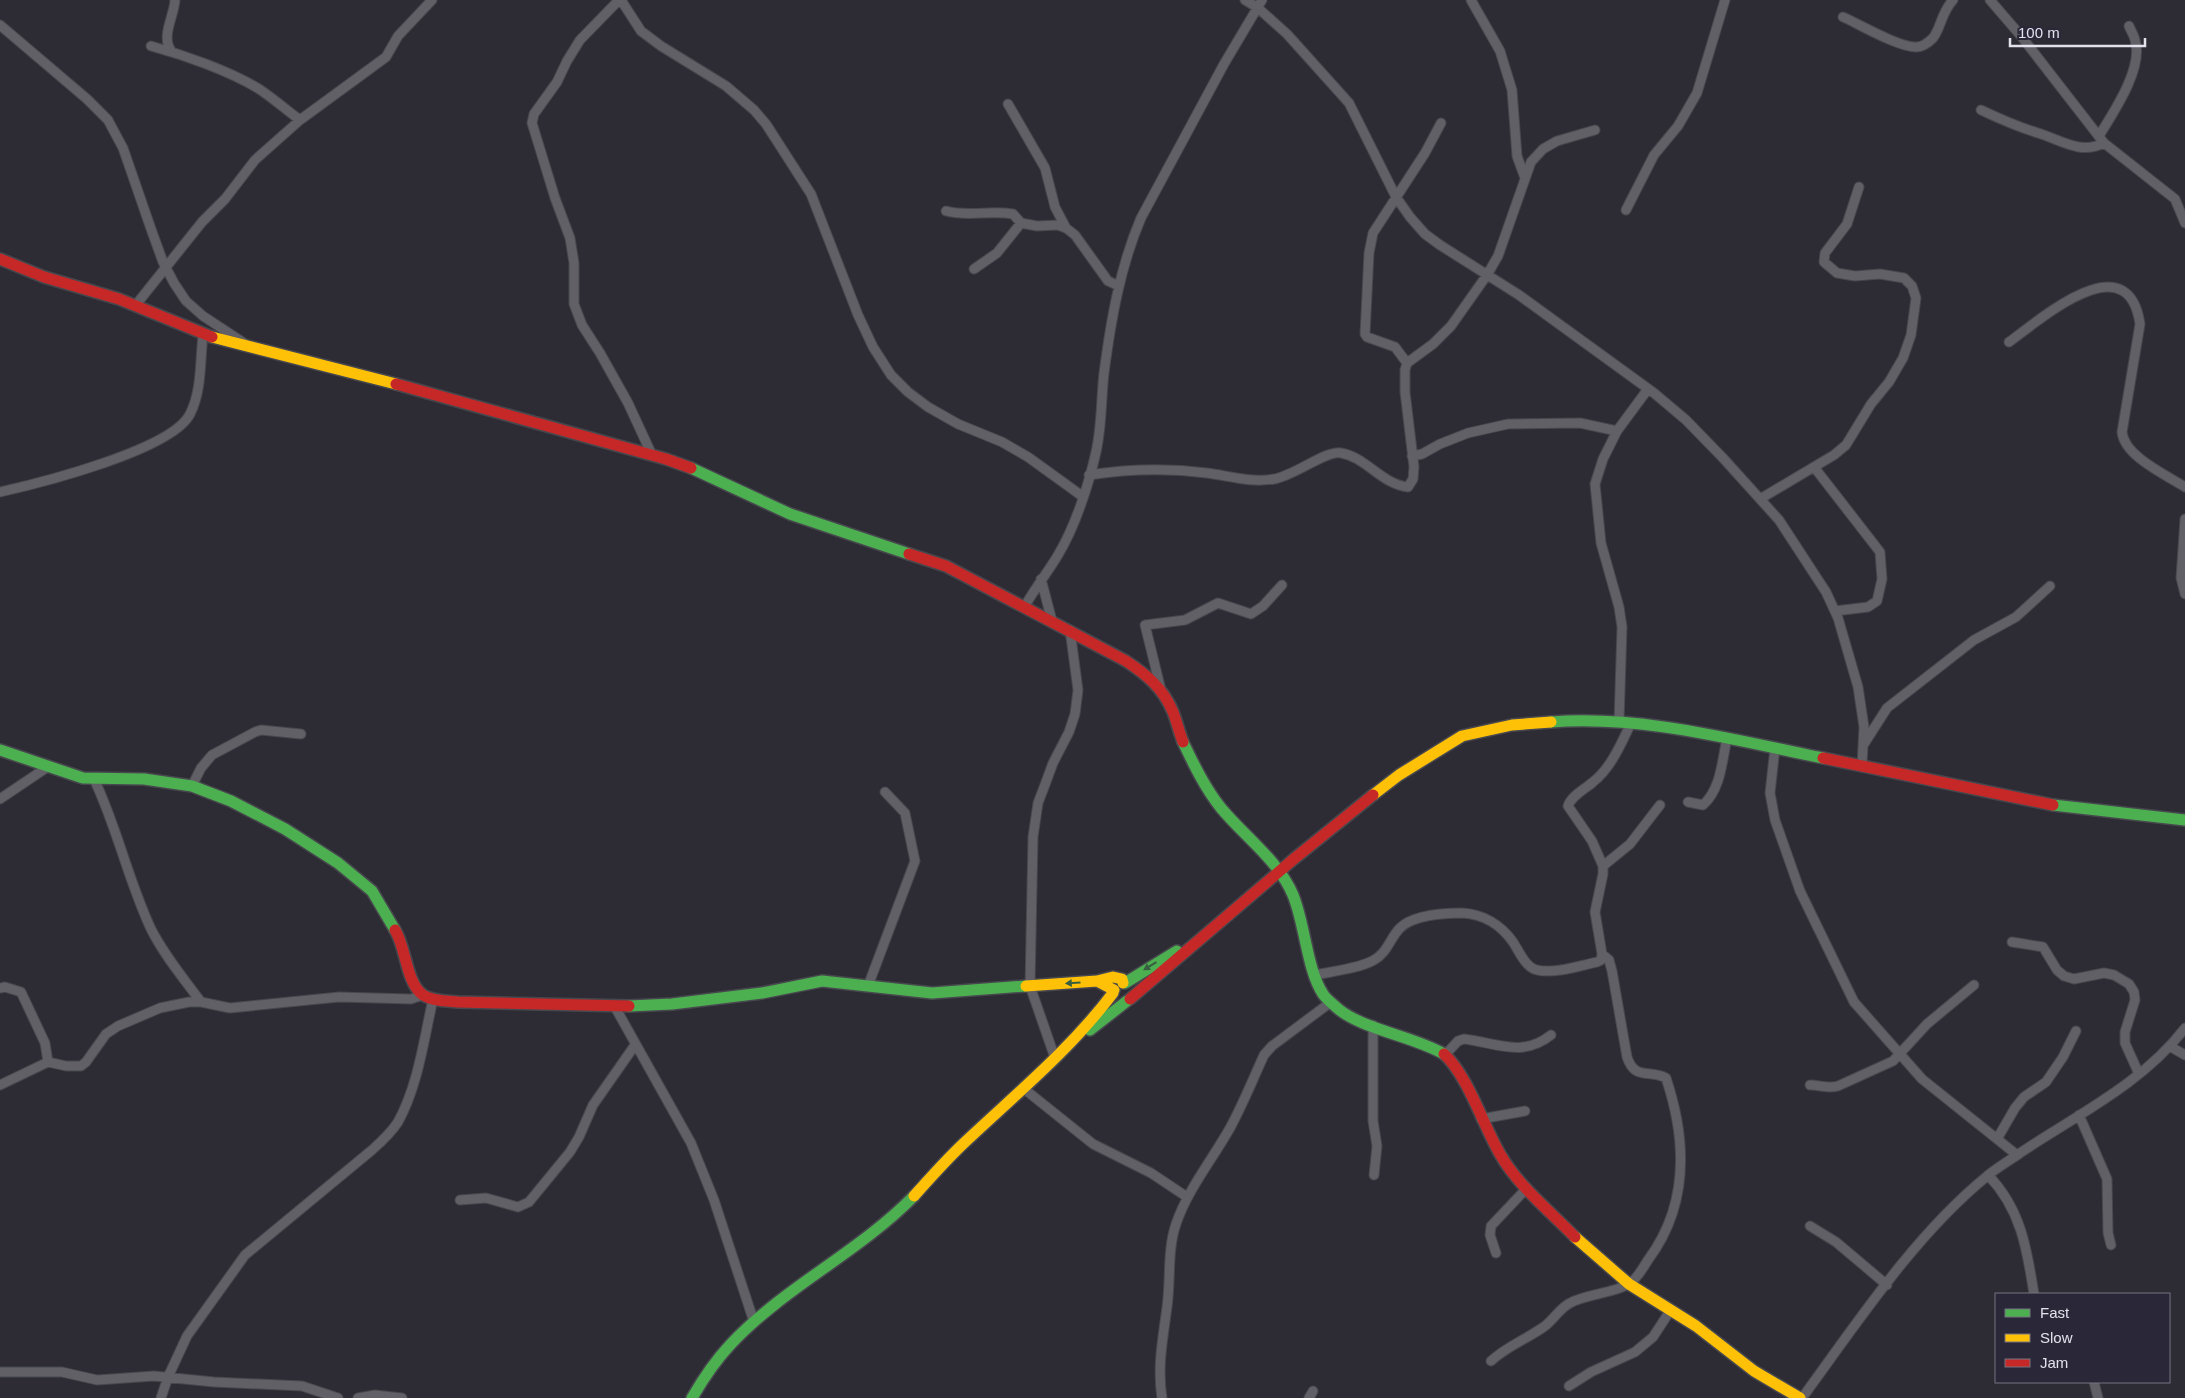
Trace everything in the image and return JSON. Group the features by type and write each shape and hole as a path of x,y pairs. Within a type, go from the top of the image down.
{"street":[{"path":"172,52 167,43 167,35 175,0"},
{"path":"135,306 167,269 202,222 225,199 255,160 300,120 386,57 398,36 432,0"},
{"path":"652,455 628,403 582,325 574,304 574,263 570,238 555,198 532,123 534,114 557,82 580,40 620,0 641,31 661,46 726,86 754,110 766,124 811,194 858,314 873,346 891,375 908,392 928,407 958,424 1002,442 1028,457 1082,496"},
{"path":"1245,0 1260,4 1349,103 1396,197 1425,234 1519,294 1648,389 1686,420 1779,520 1826,592 1835,612 1858,687 1864,744 1862,765"},
{"path":"1471,0 1500,51 1510,82 1517,156 1525,178"},
{"path":"1626,210 1654,155 1678,126 1696,93 1725,0"},
{"path":"1843,17 1902,44 1916,47 1924,45 1934,37 1945,9 1953,0"},
{"path":"1990,0 2021,36 2102,140 2175,199 2185,223"},
{"path":"1025,606 1058,554 1082,496 1096,451 1104,372 1119,286 1132,239 1141,218 1224,64 1260,4"},
{"path":"0,24 108,120 123,148 167,269 186,301 203,316 252,349"},
{"path":"1980,110 2026,131 2039,133 2065,144 2088,148 2096,147 2102,140 2133,70 2136,41 2129,26"},
{"path":"151,46 172,52 259,89 300,120"},
{"path":"1008,104 1045,168 1055,207 1066,228"},
{"path":"1407,363 1396,347 1367,337 1364,329 1369,253 1373,233 1425,153 1441,123"},
{"path":"1089,475 1120,470 1157,470 1208,473 1248,480 1276,479 1298,472 1318,459 1339,452 1349,456 1395,486 1408,487 1414,479 1405,392 1405,370 1407,363 1433,344 1450,326 1487,274 1498,256 1531,162 1543,149 1557,141 1595,130"},
{"path":"1760,499 1834,455 1846,444 1871,404 1889,382 1903,358 1911,335 1916,298 1912,286 1904,278 1880,274 1855,276 1837,273 1824,262 1825,253 1847,224 1859,187"},
{"path":"946,211 967,215 1004,212 1013,214 1021,223 1037,226 1058,225 1066,228 1075,234 1108,281 1119,286"},
{"path":"974,269 997,253 1021,223"},
{"path":"0,259 44,277 119,299 202,335 370,377 652,455 705,473 790,514 821,526 946,566 1126,661 1149,677 1161,690 1173,712 1182,739 1201,780 1221,808 1280,871 1293,895 1301,918 1315,975 1323,994 1338,1009 1354,1019 1428,1045 1444,1055 1456,1068 1501,1156 1527,1188 1581,1243 1629,1284 1696,1326 1754,1371 1801,1398 1924,1237 1966,1193 2017,1155 2140,1074 2171,1047 2185,1028"},
{"path":"2010,342 2085,291 2112,286 2125,294 2133,302 2140,324 2122,440 2127,448 2142,460 2185,486"},
{"path":"0,492 51,480 120,457 169,435 190,415 198,391 202,335"},
{"path":"1315,975 1374,960 1389,947 1401,926 1411,921 1459,913 1473,914 1490,921 1503,930 1529,966 1537,970 1554,970 1601,960 1602,954 1596,912 1603,866 1592,841 1568,806 1572,798 1603,773 1615,755 1625,722 1622,627 1619,606 1601,543 1595,484 1603,460 1617,432 1648,389"},
{"path":"1412,456 1422,454 1440,444 1468,433 1508,424 1580,423 1617,432"},
{"path":"1814,467 1880,552 1882,579 1877,601 1868,608 1835,612"},
{"path":"2185,519 2180,578 2185,594"},
{"path":"1041,579 1052,621"},
{"path":"1161,690 1145,625 1185,620 1218,603 1250,614 1263,606 1282,585"},
{"path":"1864,744 1887,708 1974,640 2016,617 2050,586"},
{"path":"1055,1058 1030,986 1033,837 1038,803 1053,763 1069,732 1075,714 1078,690 1070,630"},
{"path":"692,1398 716,1360 754,1322 778,1300 882,1226 962,1145 1066,1048 1129,1000 1280,871 1399,775 1462,736 1512,725 1578,720 1625,722 1727,738 2069,808 2130,816 2185,820"},
{"path":"192,786 201,768 212,755 255,732 261,730 301,734"},
{"path":"1688,802 1703,805 1709,800 1719,778 1727,738"},
{"path":"1775,748 1770,786 1775,820 1800,891 1854,1002 1922,1078 2017,1155"},
{"path":"0,750 69,774 94,779 144,779 192,786 231,802 285,829 338,863 372,891 399,936 410,974 416,987 428,997"},
{"path":"0,799 49,766"},
{"path":"94,779 152,931 201,1002"},
{"path":"868,986 914,860 905,813 885,792"},
{"path":"1603,866 1630,844 1660,805"},
{"path":"1066,1048 1119,984 1124,983 1207,933"},
{"path":"2012,942 2043,947 2057,970 2064,976 2074,979 2104,973 2114,975 2129,984 2134,992 2135,1000 2125,1032 2125,1043 2140,1074"},
{"path":"1491,1361 1503,1349 1533,1334 1547,1324 1569,1303 1629,1284 1658,1247 1680,1192 1682,1157 1671,1091 1666,1078 1660,1075 1641,1074 1630,1066 1626,1057 1612,971 1608,960 1602,954"},
{"path":"0,1085 48,1062 66,1066 81,1066 106,1034 118,1026 160,1008 189,1002 201,1002 230,1008 339,997 411,999 428,997 458,1002 614,1007 672,1004 762,992 822,981 932,993 1097,981 1118,977 1132,988 1133,992 1129,1000"},
{"path":"1097,981 1113,992 1120,1002 1129,1000"},
{"path":"1810,1085 1823,1085 1831,1088 1838,1086 1871,1072 1901,1055 1927,1024 1974,985"},
{"path":"0,988 21,992 45,1043 48,1062"},
{"path":"161,1398 168,1377 187,1336 245,1255 379,1144 398,1123 418,1066 428,997"},
{"path":"1162,1398 1159,1368 1168,1304 1175,1226 1188,1197 1230,1128 1264,1055 1272,1046 1331,1002"},
{"path":"614,1007 691,1143 714,1200 754,1322"},
{"path":"1373,1025 1373,1121 1377,1146 1374,1175"},
{"path":"1997,1139 2014,1108 2024,1097 2046,1082 2063,1057 2076,1031"},
{"path":"1444,1055 1458,1041 1464,1039 1516,1048 1531,1047 1541,1043 1551,1035"},
{"path":"460,1200 486,1198 518,1207 529,1202 570,1152 579,1137 592,1105 635,1045"},
{"path":"2171,1047 2185,1055"},
{"path":"1022,1088 1093,1144 1150,1173 1188,1197"},
{"path":"1481,1119 1525,1111"},
{"path":"2079,1115 2107,1179 2110,1245"},
{"path":"1988,1175 2000,1187 2017,1217 2028,1251 2034,1293"},
{"path":"1496,1253 1490,1235 1491,1226 1527,1188"},
{"path":"1810,1226 1836,1242 1887,1285"},
{"path":"1569,1386 1591,1372 1635,1352 1653,1337 1670,1311"},
{"path":"0,1372 62,1372 97,1380 141,1375 214,1382 302,1386 338,1398"},
{"path":"2094,1383 2098,1398"},
{"path":"358,1398 375,1395 402,1398"}],"traffic: fast":[{"path":"691,468 790,514 909,554"},
{"path":"1551,722 1619,722 1654,726 1722,737 1823,758"},
{"path":"1183,742 1200,776 1215,800 1230,819 1270,860 1287,882 1297,907 1313,972 1324,996 1346,1015 1444,1054"},
{"path":"0,750 83,778 144,779 192,786 231,801 285,829 338,863 372,891 395,930"},
{"path":"2053,805 2185,820"},
{"path":"1125,983 1177,951"},
{"path":"629,1006 672,1004 762,993 822,981 932,993 1026,986"},
{"path":"1090,1030 1127,1001"},
{"path":"692,1398 719,1357 751,1324 797,1287 869,1235 914,1196"}],"traffic: slow":[{"path":"212,337 396,384"},
{"path":"1373,795 1399,775 1462,736 1512,725 1551,722"},
{"path":"1097,981 1113,977 1122,979 1123,983"},
{"path":"1026,986 1097,981 1114,990"},
{"path":"914,1196 957,1149 1061,1053 1113,993"},
{"path":"1575,1237 1629,1284 1696,1326 1754,1371 1800,1398"}],"traffic: jam":[{"path":"0,259 44,277 119,299 212,337"},
{"path":"396,384 666,459 691,468"},
{"path":"909,554 946,566 1134,666 1154,683 1169,703 1183,742"},
{"path":"1823,758 2053,805"},
{"path":"1130,999 1295,858 1373,795"},
{"path":"395,930 413,982 423,995 431,998 458,1002 629,1006"},
{"path":"1444,1054 1453,1063 1468,1088 1507,1166 1535,1198 1575,1237"}]}
